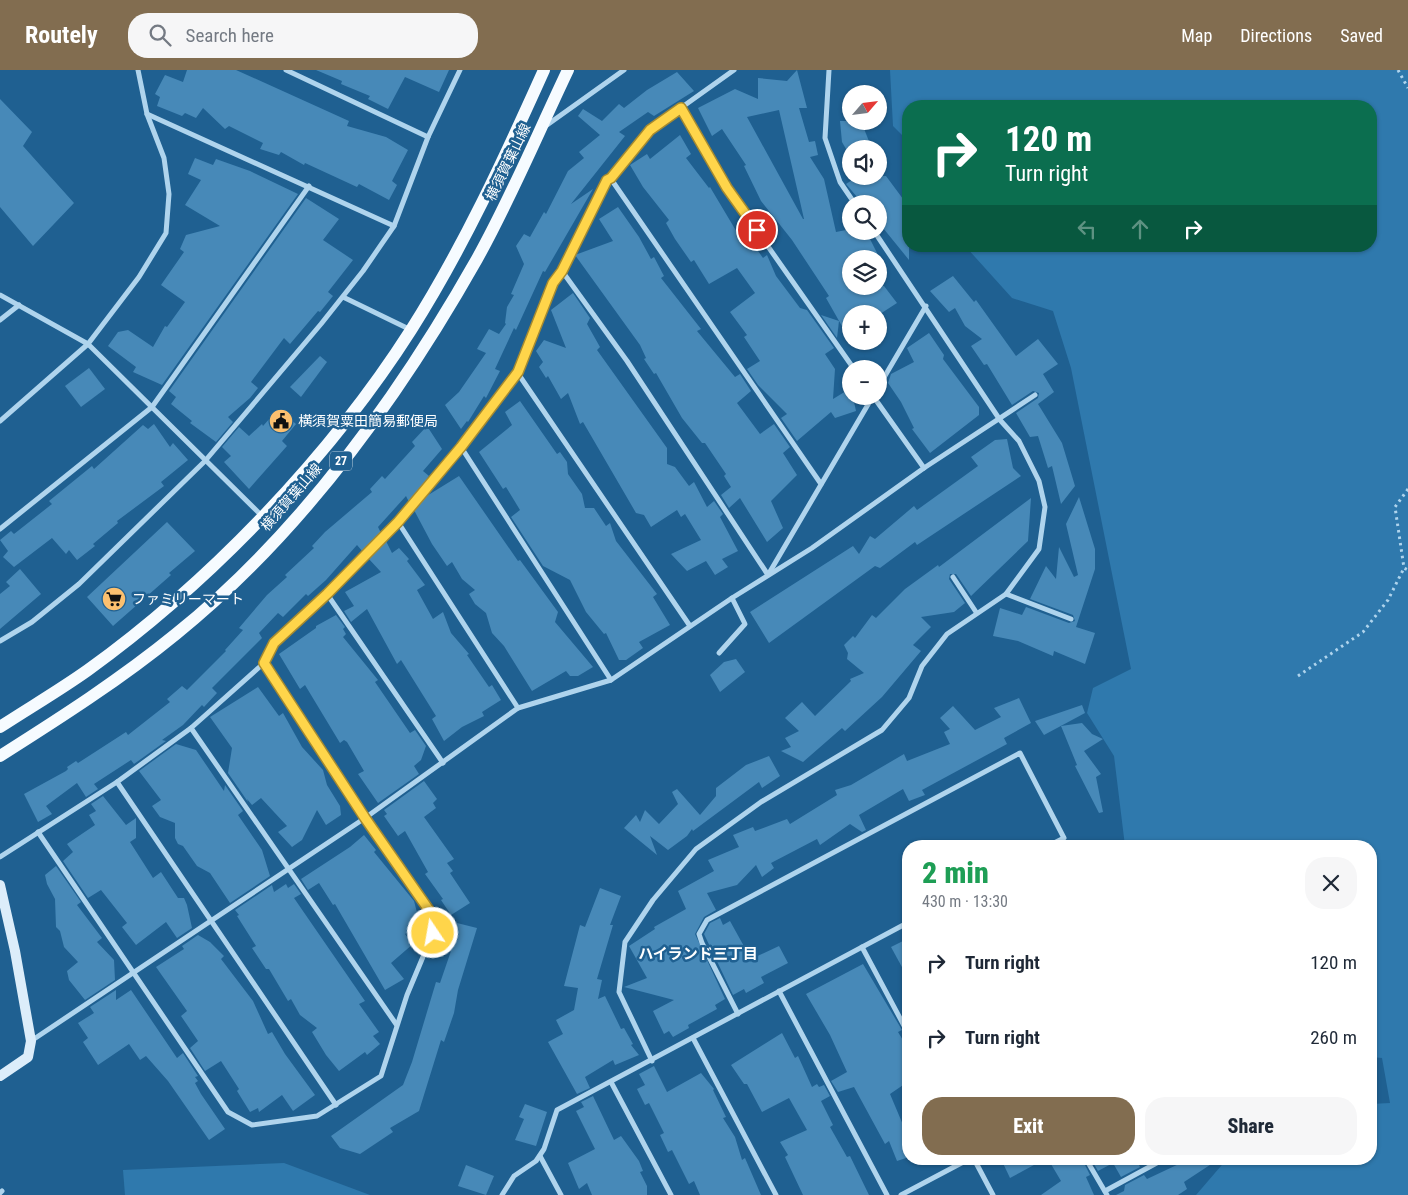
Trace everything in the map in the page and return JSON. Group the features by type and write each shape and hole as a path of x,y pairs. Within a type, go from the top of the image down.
{"main road":[{"name":"横須賀葉山線","path":"0,727 88,670 172,602 263,517 298,478 364,396 411,330 501,165 544,70"},
{"name":"横須賀葉山線","path":"0,756 90,698 176,634 240,577 302,510 368,429 417,359 478,257 568,70"}],"street":[{"path":"0,421 88,344 139,278 166,233 170,194 164,158 147,114 138,70"},
{"path":"286,70 428,137"},
{"path":"0,641 32,622 79,584 205,461 343,297 394,226 428,137 460,70"},
{"path":"540,129 624,70"},
{"path":"0,857 117,782 191,728 264,663 274,643 327,594 398,522 461,447 518,372 553,283 562,271 607,180 611,178 650,130 734,70"},
{"path":"829,70 825,138 840,182 849,195"},
{"path":"681,108 727,188 848,360"},
{"path":"147,114 394,226"},
{"path":"611,178 822,484"},
{"path":"0,529 152,407 309,186"},
{"path":"652,1061 619,992 626,942 653,900 696,849 761,802 882,730 909,698 922,666 947,634 976,612 1006,594 1039,549 1045,507 1040,481 1019,441 1000,420 926,306 880,240"},
{"path":"562,271 627,361 768,575"},
{"path":"0,295 88,344 263,517"},
{"path":"343,297 411,330"},
{"path":"0,320 19,305"},
{"path":"887,372 926,306"},
{"path":"518,372 690,626"},
{"path":"31,1041 365,818 518,708 611,680 732,598 812,548 924,468 1000,420 1035,395"},
{"path":"768,575 868,405"},
{"path":"879,405 924,468"},
{"path":"461,447 611,680"},
{"path":"398,522 518,708"},
{"path":"953,577 976,612"},
{"path":"327,594 443,763"},
{"path":"1006,594 1071,619"},
{"path":"719,653 745,624 732,598"},
{"path":"38,832 228,1112 252,1125 317,1116 381,1076 396,1024 433,933 431,913 365,818 264,663"},
{"path":"191,728 396,1024"},
{"path":"738,1014 699,934 707,920 1020,753 1064,838 1060,840"},
{"path":"117,782 336,1105"},
{"path":"0,885 15,951 31,1041 28,1057 0,1076"},
{"path":"502,1195 514,1176 536,1161 540,1156 557,1110 652,1061 902,926"},
{"path":"862,947 902,1022"},
{"path":"779,992 887,1195"},
{"path":"693,1038 776,1195"},
{"path":"612,1082 671,1195"},
{"path":"540,1156 561,1195"},
{"path":"901,1195 958,1165"},
{"path":"977,1165 994,1195"},
{"path":"1090,1165 1106,1193 1154,1165"}],"path":[{"path":"1398,70 1408,88"},
{"path":"1298,676 1363,632 1388,600 1406,569 1395,507 1408,489"}],"shaded area":[{"path":"890,70 1408,70 1408,1195 1196,1195 1222,1165 1377,1165 1377,1104 1390,1103 1382,1058 1377,1058 1377,840 1124,840 1114,756 1087,713 1093,688 1131,669 1071,368 1053,311 1012,298 971,252 1377,252 1377,100 902,100 902,135 893,126"},
{"path":"284,1163 370,1195 125,1195 123,1170"}],"building":[{"path":"187,70 236,70 349,121 347,126 386,137 408,150 392,181 397,185 389,200 359,184 357,187 305,163 304,165 281,152 279,155 260,149 263,143 229,126 225,129 203,108 196,118 185,113 182,116 157,106 160,97 155,94 165,75 183,82"},
{"path":"316,70 449,70 439,92 405,77 388,109 368,99 370,96 341,84 342,81"},
{"path":"797,70 807,108 799,108 809,142 815,141 818,155 810,157 824,179 836,232 842,231 842,240 870,240 876,250 842,250 842,295 887,295 887,290 897,303 887,309 887,305 842,305 842,326 826,298 829,296 792,240 761,201 744,166 746,165 722,129 712,136 698,108 735,89 758,99 758,78 787,81","holes":["779,110 803,219 747,117"]},
{"path":"677,72 694,91 654,116 648,112 619,132 625,136 571,204 593,189 545,272 543,271 516,330 514,328 495,369 500,371 486,398 484,396 468,422 461,429 445,405 459,392 486,353 477,349 489,329 499,334 506,324 507,307 514,295 511,294 524,264 516,246 524,234 530,237 544,212 546,214 568,171 584,158 579,152 600,135 578,116 583,109 602,121 619,104 624,108 647,90"},
{"path":"0,99 32,132 23,146 74,203 33,246 0,207"},
{"path":"840,121 842,121 842,130 865,130 868,140 842,140 842,142"},
{"path":"680,135 691,154 686,158 710,187 738,234 744,231 763,258 767,255 776,276 800,308 807,310 834,348 825,354 835,369 833,399 842,394 842,405 855,405 856,411 835,418 831,412 797,441 781,418 787,414 758,385 747,369 760,361 744,337 747,335 730,312 755,293 737,268 709,284 694,260 691,262 666,223 669,220 643,187 630,165 647,154 650,159"},
{"path":"195,158 213,165 216,159 250,171 298,194 162,385 133,372 136,367 108,346 118,332 128,330 153,347 165,326 167,327 185,302 161,285 184,252 180,249 186,235 220,226 185,205 201,180 188,174"},
{"path":"887,177 902,198 902,251 887,233 887,195 855,195 847,185 887,185"},
{"path":"306,198 339,219 323,240 353,260 328,292 333,296 320,312 318,311 290,344 284,338 251,382 258,388 250,398 228,417 233,422 216,442 190,423 192,421 171,404 176,397 169,391"},
{"path":"618,207 639,237 651,259 654,257 664,276 661,278 701,329 697,331 735,377 740,374 751,391 737,403 760,434 774,424 790,447 783,453 797,475 771,501 783,528 767,542 740,498 729,508 721,495 731,487 724,476 726,474 705,443 702,443 682,418 656,373 654,374 644,359 646,358 640,345 575,255 613,241 599,219"},
{"path":"903,252 909,252 909,260"},
{"path":"953,276 974,302 976,300 1016,356 1038,339 1058,364 1043,374 1054,392 1038,404 1062,443 1075,486 1061,504 1052,466 1048,468 1038,436 1030,437 1016,413 1038,398 1039,393 1033,391 1012,405 987,364 984,365 971,346 982,339 965,326 955,308 949,312 930,291"},
{"path":"573,293 590,318 587,324 600,347 597,350 667,448 667,464 675,467 689,486 694,482 707,507 714,501 723,514 720,517 738,551 722,559 728,567 715,575 706,561 687,571 671,554 701,540 685,514 681,517 677,510 651,527 644,515 636,513 583,422 580,424 568,393 561,399 548,376 546,378 539,367 543,362 536,351 544,340 566,348 551,310"},
{"path":"821,315 839,321 837,338"},
{"path":"929,333 944,355 943,359 979,407 979,415 930,453 912,429 914,428 901,402 888,383 891,374 914,362 907,348"},
{"path":"320,356 327,362 301,397 290,387"},
{"path":"89,368 105,389 81,407 65,386"},
{"path":"520,401 557,454 560,452 567,462 568,474 582,494 585,508 594,508 606,526 610,523 616,541 657,594 653,597 670,625 639,642 643,648 626,660 619,660 606,633 604,634 586,612 570,580 543,566 511,517 520,510 506,487 503,489 479,452 512,425 505,412"},
{"path":"278,409 296,424 282,441 287,446 249,489 224,462 231,456 222,447 239,427 249,436 262,424 263,426"},
{"path":"154,424 170,447 173,443 188,460 161,482 164,486 117,521 118,523 93,544 95,546 77,560 69,550 66,554 52,538 14,567 3,557 8,551 0,540 11,531 14,534 52,504 49,501 92,466 94,469 143,425 148,429"},
{"path":"427,426 442,449 423,471 429,476 409,502 406,496 378,527 381,533 363,552 357,545 326,580 308,596 306,594 283,617 278,613 259,633 262,638 212,688 217,693 204,707 202,705 183,725 162,740 166,741 134,764 131,760 94,784 98,789 86,797 77,783 46,806 52,814 38,822 24,794 66,771 67,767 76,761 78,763 126,732 128,735 170,702 167,699 182,686 187,690 226,651 243,630 239,628 267,595 287,577 285,575 314,548 312,546 325,532 372,492 370,489 382,476 385,479 415,446 412,442"},
{"path":"1007,439 1013,468 1021,476 917,545 915,542 880,568 875,566 769,643 750,612 853,546 859,554 870,536 875,539 914,506 917,510 978,466 971,457 995,440"},
{"path":"459,476 518,561 520,560 558,612 555,622 593,667 578,676 570,676 566,671 532,691 504,646 492,633 486,613 475,604 469,594 475,590 462,579 452,562 447,566 432,544 414,510 425,497"},
{"path":"1079,497 1095,549 1095,569 1076,627 1095,633 1085,664 1054,651 1053,656 1018,641 993,636 1000,608 1022,615 1026,607 1069,623 1075,621 1073,615 1030,599 1046,566 1056,579 1059,547 1074,577 1078,575 1066,524"},
{"path":"1031,498 1028,541 971,596 956,574 950,574 949,579 965,603 954,612 921,617 931,627 913,645 921,651 882,697 845,731 842,728 803,762 781,751 791,747 785,738 799,731 785,718 802,702 815,716 851,681 850,679 864,673 847,659 848,653 844,645 853,636 855,638 872,615 876,618 905,589 938,565 939,567"},
{"path":"167,522 195,551 169,573 171,575 113,626 87,597"},
{"path":"386,541 392,553 399,548 409,559 407,561 425,585 417,590 433,619 443,612 451,633 469,654 467,655 489,687 492,685 501,700 482,712 484,716 462,727 444,741 432,719 436,716 401,660 397,664 367,609 351,622 344,611 354,606 345,592 381,572 368,558"},
{"path":"20,569 41,594 0,629 0,594 10,586 6,582"},
{"path":"336,615 345,627 343,629 346,634 343,637 378,680 375,682 410,733 415,730 426,746 421,760 414,766 419,774 378,803 358,774 364,771 347,742 344,740 340,743 305,685 300,689 279,654 316,628 316,626"},
{"path":"736,659 745,672 720,692 710,675 724,662"},
{"path":"258,687 279,716 283,713 302,747 323,770 327,785 340,806 341,815 326,825 317,810 302,840 292,847 278,832 287,826 261,798 252,805 247,799 248,802 228,773 232,748 210,717"},
{"path":"1019,698 1031,723 1004,738 1007,744 922,790 925,795 909,801 903,789 859,815 866,830 862,832 850,824 820,845 817,839 771,863 774,868 762,877 756,865 737,885 707,893 716,910 704,917 695,934 725,999 715,1005 717,1009 688,1025 689,1028 673,1037 669,1031 664,1034 653,1011 674,1000 624,987 647,978 629,946 655,929 654,927 686,909 678,891 714,871 708,860 739,847 733,835 753,827 755,831 787,819 790,824 837,795 835,790 851,785 904,754 907,761 950,744 944,732 950,729 940,718 953,706 975,730 1001,717 994,708"},
{"path":"1082,705 1085,713 1044,735 1035,721"},
{"path":"1082,723 1092,734 1103,739 1084,751 1101,774 1096,777 1103,812 1099,813 1075,766 1077,765 1061,726"},
{"path":"176,744 196,750 224,791 225,785 243,811 238,815 262,850 270,876 230,903 210,873 197,866 183,846 178,844 175,838 175,823 160,817 152,806 161,800 139,771"},
{"path":"769,756 780,776 762,788 759,782 693,831 692,829 687,836 668,850 650,836 657,855 624,828 636,815 640,822 645,810 659,824 678,804 672,792 677,789 700,815 716,796 716,788 746,765"},
{"path":"424,781 437,799 433,803 436,808 424,817 454,859 447,863 453,871 450,873 470,903 451,915 441,900 443,899 425,874 428,872 405,831 398,836 384,816 387,814 384,810"},
{"path":"103,796 126,825 136,818 136,838 130,842 153,878 161,872 178,898 184,898 192,928 177,938 166,922 136,945 122,927 127,923 101,890 88,898 63,861 73,852 67,844 95,825 89,815 96,811 91,804"},
{"path":"364,835 376,850 374,852 414,901 420,924 405,934 413,944 391,963 404,979 385,990 335,904 333,905 319,883 308,890 301,879 350,847"},
{"path":"56,866 81,902 77,905 102,938 97,942 114,960 115,980 85,1000 69,980 67,971 78,962 64,947 60,931 56,927 55,899 47,884 45,875"},
{"path":"286,884 288,888 294,884 301,894 294,898 365,1001 359,1004 379,1032 373,1036 380,1044 367,1055 365,1052 339,1071 326,1055 312,1032 317,1028 300,1015 291,999 288,1001 269,969 266,969 252,948 256,946 235,910 272,885 274,892"},
{"path":"600,888 621,896 610,925 613,925 597,979 602,980 598,999 605,996 621,1029 624,1028 633,1044 631,1045 639,1055 615,1065 613,1060 585,1077 590,1088 577,1094 548,1042 563,1034 556,1020 574,1010 578,988 564,986 580,925 585,927"},
{"path":"720,918 723,925 730,921 751,959 779,946 788,963 761,977 764,983 746,993 744,989 733,995 704,934 710,923"},
{"path":"457,923 477,928 458,990 454,1013 444,1042 441,1040 419,1111 390,1128 393,1132 360,1154 340,1148 331,1136 403,1085 412,1062 436,982 440,983 451,951"},
{"path":"198,935 210,942 224,956 221,959 253,1001 268,1034 272,1032 285,1054 315,1095 293,1111 282,1095 259,1112 258,1108 250,1112 237,1091 239,1089 221,1061 205,1071 190,1048 198,1041 181,1016 187,1011 156,967 184,949 182,946"},
{"path":"902,942 902,967 891,947"},
{"path":"863,964 902,1030 898,1032 902,1039 902,1086 890,1094 902,1122 902,1159 897,1161 889,1141 885,1144 854,1087 838,1092 831,1081 847,1072 830,1035 806,994"},
{"path":"116,990 116,1000 131,990 177,1058 183,1053 198,1076 195,1077 198,1081 195,1083 201,1094 225,1129 209,1140 168,1081 146,1056 140,1060 129,1044 98,1065 83,1042 88,1038 78,1023 94,1013 90,1007"},
{"path":"782,1033 795,1058 798,1056 812,1087 817,1084 819,1087 824,1085 830,1096 821,1101 833,1125 830,1127 847,1157 850,1156 869,1195 803,1195 785,1157 788,1155 780,1142 807,1130 789,1098 762,1112 747,1084 744,1084 731,1065"},
{"path":"654,1066 667,1092 701,1073 714,1089 726,1117 723,1118 735,1137 742,1160 745,1158 761,1195 700,1195 694,1181 689,1184 672,1150 668,1152 660,1135 664,1133 649,1103 645,1105 637,1089 645,1085 639,1074"},
{"path":"593,1096 614,1140 621,1136 639,1161 643,1171 640,1172 647,1186 647,1195 592,1195 587,1183 579,1189 568,1163 595,1149 576,1111 584,1107 581,1102"},
{"path":"525,1104 547,1112 536,1146 515,1140 524,1119 519,1117"},
{"path":"466,1165 494,1176 486,1195 458,1186"},
{"path":"1004,1165 1034,1165 1010,1178"},
{"path":"1052,1165 1085,1165 1090,1175 1086,1177 1094,1195 1041,1195 1061,1181"},
{"path":"1094,1165 1109,1165 1098,1171"},
{"path":"1114,1165 1139,1165 1140,1167 1121,1177"},
{"path":"1177,1165 1210,1165 1184,1182 1187,1189 1178,1195 1116,1195 1124,1191 1125,1185 1144,1175 1147,1179"}],"place":[{"name":"横須賀粟田簡易郵便局","path":"281,421"},
{"name":"ファミリーマート","path":"114,599"}],"district":[{"name":"ハイランド三丁目","path":"698,954"}],"route":[{"path":"433,933 431,913 365,818 264,663 274,643 327,594 398,522 461,447 513,376 518,372 553,283 562,271 607,180 611,178 650,130 681,108 727,188 757,230"}]}
